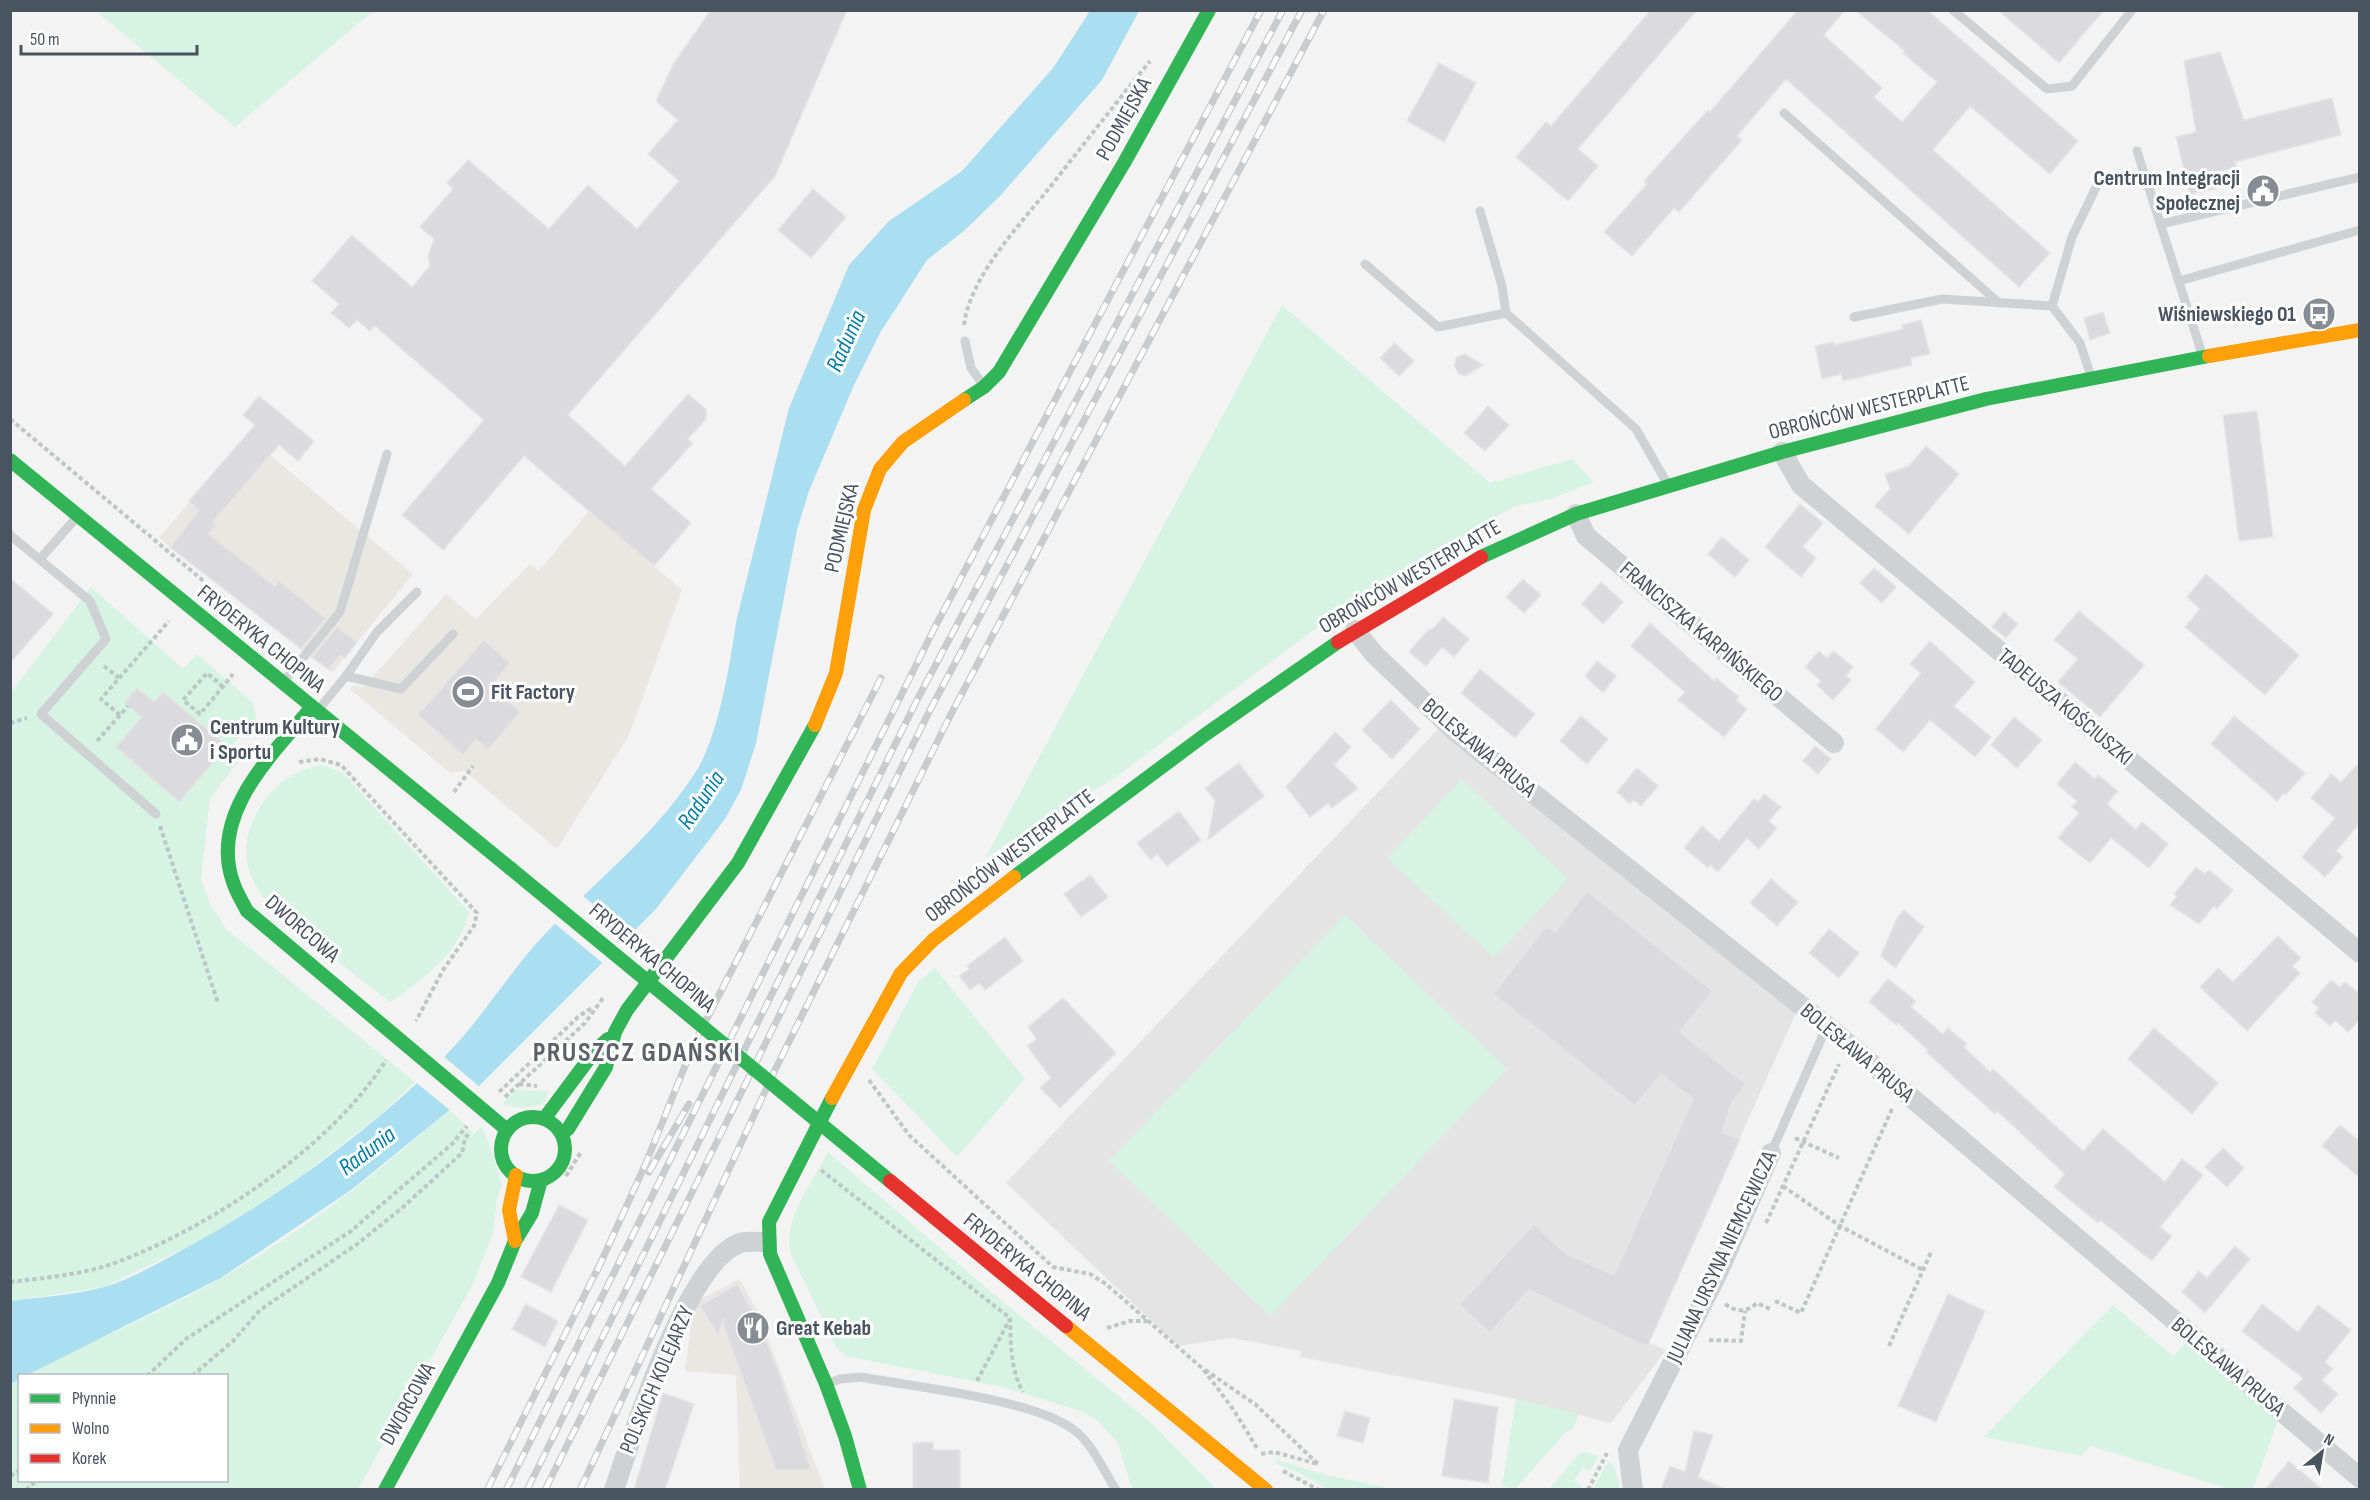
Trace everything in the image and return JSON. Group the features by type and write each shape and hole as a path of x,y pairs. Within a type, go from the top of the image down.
{"street":[{"name":"PODMIEJSKA","path":"562,1133 568,1129 606,1067 615,1032 637,994 714,898 738,863 812,734 836,673 864,510 880,469 903,442 921,427 984,387 999,372 1124,163 1209,10"},
{"name":"OBROŃCÓW WESTERPLATTE","path":"767,1242 769,1222 774,1207 901,973 933,940 1206,734 1355,630 1472,561 1576,514 1782,452 1986,399 2091,377 2360,330"},
{"name":"TADEUSZA KOŚCIUSZKI","path":"1782,452 1801,485 2360,953"},
{"name":"FRYDERYKA CHOPINA","path":"10,460 1263,1488"},
{"name":"FRANCISZKA KARPIŃSKIEGO","path":"1576,514 1586,536 1834,743"},
{"name":"BOLESŁAWA PRUSA","path":"1355,630 1374,654 1457,734 1849,1044 2360,1478"},
{"name":"DWORCOWA","path":"314,710 280,747 249,787 228,831 226,850 229,874 237,894 247,911 507,1130"},
{"name":"PODMIEJSKA","path":"544,1119 594,1052 615,1032"},
{"path":"524,1118 544,1119 554,1124 562,1133 565,1156 551,1175 541,1180 528,1180 516,1175 503,1160 503,1139 507,1130 524,1118"},
{"name":"JULIANA URSYNA NIEMCEWICZA","path":"1633,1490 1628,1450 1713,1284 1771,1154"},
{"path":"515,1241 509,1210 516,1175"},
{"name":"DWORCOWA","path":"385,1490 498,1283 515,1241 532,1213 541,1180"},
{"path":"767,1242 778,1275 826,1384 845,1436 860,1490"},
{"name":"POLSKICH KOLEJARZY","path":"614,1490 648,1392 686,1306 706,1275 727,1252 741,1243 767,1242"}],"lane":[{"path":"1953,10 2047,89 2072,86 2132,10"},
{"path":"1784,113 1999,303"},
{"path":"2137,151 2203,357"},
{"path":"2052,306 2072,237 2101,177"},
{"path":"2160,224 2360,177"},
{"path":"1480,211 1502,286 1506,313 1636,429 1668,485"},
{"path":"2179,281 2360,230"},
{"path":"1365,264 1438,327 1506,313"},
{"path":"1854,316 1942,299 2052,306 2080,343 2091,377"},
{"path":"964,341 971,368 984,387"},
{"path":"282,683 340,612 387,454"},
{"path":"40,559 78,515"},
{"path":"10,535 90,601 106,639 41,714 156,814"},
{"path":"314,710 346,676 377,632 417,592"},
{"path":"346,676 401,689 453,634"},
{"name":"JULIANA URSYNA NIEMCEWICZA","path":"1771,1154 1827,1026"},
{"path":"826,1384 840,1379 861,1377 1035,1412 1074,1430 1088,1443 1116,1490"}],"path":[{"path":"964,341 966,311 976,288 1006,241 1154,57"},
{"path":"120,715 101,699 165,625"},
{"path":"223,687 207,673 183,700 200,714 223,687 233,674"},
{"path":"86,754 128,706"},
{"path":"280,747 301,764 320,759 341,765 477,913 474,926 443,970 412,1030"},
{"path":"456,789 473,766"},
{"path":"156,814 218,1003"},
{"path":"149,1374 186,1339 331,1245 372,1215 452,1144 482,1109 578,1017 597,1005 585,1023 482,1109 465,1138 462,1153 402,1208 356,1245 260,1310 233,1341 194,1374"},
{"path":"1764,1228 1849,1044"},
{"path":"10,1282 108,1265 179,1234 233,1203 342,1118 371,1085 391,1055"},
{"path":"850,1067 867,1077 909,1135 1053,1267 1090,1274 1106,1284 1203,1369 1255,1404 1319,1465 1274,1452"},
{"path":"1775,1301 1801,1313 1901,1089"},
{"path":"1781,1131 1839,1158"},
{"path":"800,1158 824,1171 1010,1318 1012,1358 1017,1381 1035,1412"},
{"path":"1783,1186 1840,1226 1923,1270"},
{"path":"1889,1346 1932,1250"},
{"path":"1721,1294 1723,1303 1732,1309 1745,1311 1756,1303 1770,1309"},
{"path":"1704,1342 1724,1338 1741,1341 1745,1311"},
{"path":"969,1397 1010,1318"},
{"path":"1101,1330 1130,1321 1148,1321"},
{"path":"1203,1369 1233,1409 1260,1454"},
{"path":"1588,1490 1612,1445"}],"shaded area":[{"path":"246,435 413,574 332,673 159,538"},
{"path":"589,511 682,590 629,735 557,849 465,771 450,773 350,689 352,686 364,687 446,594 476,619 530,564 539,571"},
{"path":"1439,728 1796,1013 1648,1342 1666,1350 1611,1423 1516,1399 1300,1357 1301,1351 1232,1338 1178,1346 1006,1183"},
{"path":"739,1279 757,1310 825,1489 740,1489 736,1375 685,1371 694,1303"}],"green space":[{"path":"96,11 373,11 235,127"},
{"path":"1282,305 1490,483 1572,459 1594,482 1553,498 1513,507 1342,609 1116,777 985,858"},
{"path":"91,587 183,669 197,654 253,703 256,718 230,748 241,758 210,798 201,879 210,904 226,929 415,1082 379,1116 277,1194 198,1242 104,1287 11,1301 10,694"},
{"path":"322,765 342,772 469,912 458,939 439,964 390,1002 287,922 259,891 250,873 246,854 249,834 263,802 285,780 302,770"},
{"path":"1462,779 1568,879 1494,958 1387,858"},
{"path":"1345,915 1507,1069 1270,1316 1109,1161"},
{"path":"935,968 1025,1079 957,1157 872,1069 918,982"},
{"path":"516,1090 549,1091 544,1103 539,1105 523,1108 502,1104"},
{"path":"449,1109 474,1134 481,1127 490,1146 502,1185 497,1198 493,1233 473,1284 358,1489 11,1490 11,1384 18,1380 18,1482 228,1482 228,1374 29,1374 174,1304 222,1278 282,1241 340,1200"},
{"path":"828,1152 991,1292 1150,1422 1216,1489 1132,1489 1118,1443 1097,1420 1080,1411 1003,1387 845,1356 836,1347 791,1255 789,1242 800,1202"},
{"path":"2113,1305 2173,1356 2188,1341 2278,1420 2253,1489 2230,1489 2091,1446 2081,1456 1984,1437"},
{"path":"1516,1399 1579,1414 1573,1429 1565,1433 1515,1489 1502,1486"},
{"path":"1586,1452 1598,1457 1590,1471 1583,1467 1574,1481 1582,1486 1580,1489 1549,1489 1580,1453"},
{"path":"1274,1459 1326,1475 1394,1489 1327,1489 1300,1473 1278,1465"},
{"path":"1608,1462 1614,1465 1620,1489 1593,1489"}],"water":[{"name":"Radunia","path":"1090,11 1139,11 1102,80 1000,196 965,230 927,260 880,333 854,385 809,491 797,530 756,743 741,790 725,819 656,909 479,1086 351,1190 221,1278 29,1374 18,1374 18,1380 11,1384 11,1301 93,1290 132,1277 246,1213 317,1165 384,1112 445,1056 469,1030 534,946 639,842 678,797 703,758 716,721 736,622 789,408 849,265 889,221 962,171 1053,68"}],"pier":[{"path":"582,895 633,938 605,965 554,923"},
{"path":"442,1055 481,1088 451,1111 413,1080"}],"building":[{"path":"711,10 847,10 775,176 568,415 625,466 688,394 706,409 706,419 688,439 693,443 651,489 691,523 654,566 524,456 443,550 402,515 484,420 375,326 370,331 357,320 349,328 331,313 339,304 312,281 352,235 412,287 430,266 428,256 434,239 420,227 453,189 447,183 468,160 549,229 588,185 637,229 679,181 648,154 678,120 656,101 674,63"},
{"path":"1651,10 1697,10 1578,149 1598,166 1568,201 1516,157 1546,122 1551,126"},
{"path":"1798,10 1845,10 1824,35 1882,88 1874,97 1902,122 1937,82 1903,53 1905,51 1855,10 1927,10 2078,141 2050,174 1970,106 1933,150 2050,253 2019,287 1786,79 1737,136 1742,140 1679,212 1674,208 1632,256 1604,232 1647,184 1644,181 1708,110 1710,112"},
{"path":"1998,10 2104,10 2059,63"},
{"path":"2220,52 2244,120 2332,98 2341,135 2235,162 2236,168 2215,172 2219,188 2190,194 2176,137 2196,132 2184,61"},
{"path":"1439,63 1476,83 1444,142 1407,121"},
{"path":"813,189 846,217 811,258 778,230"},
{"path":"2103,312 2110,333 2090,340 2084,318"},
{"path":"1921,320 1930,354 1911,358 1912,365 1843,381 1841,374 1822,379 1815,346 1834,342 1834,345 1903,329 1902,325"},
{"path":"1395,343 1414,361 1399,376 1380,358"},
{"path":"1465,354 1483,365 1465,376 1458,373 1454,365 1457,357"},
{"path":"259,396 314,441 298,461 279,445 213,522 217,524 209,534 275,586 279,581 326,618 301,649 170,547 199,510 189,501 255,425 243,415"},
{"path":"1488,406 1509,425 1485,451 1464,433"},
{"path":"2257,411 2273,537 2239,541 2223,415"},
{"path":"1926,446 1959,474 1909,534 1875,506 1890,489 1885,474 1909,466"},
{"path":"1800,504 1823,523 1803,547 1816,558 1801,577 1765,547"},
{"path":"1722,537 1749,560 1735,577 1708,554"},
{"path":"1874,568 1896,587 1882,603 1860,583"},
{"path":"2206,574 2299,655 2265,695 2185,627 2200,609 2187,597"},
{"path":"10,578 53,614 10,663"},
{"path":"1523,579 1541,595 1524,613 1506,597"},
{"path":"1601,582 1623,602 1603,624 1582,604"},
{"path":"2079,611 2144,665 2100,717 2058,682 2078,659 2054,640"},
{"path":"2004,612 2018,624 2006,638 1992,627"},
{"path":"1443,617 1469,639 1454,657 1442,647 1426,666 1409,652"},
{"path":"1650,623 1714,681 1716,678 1739,697 1736,700 1747,709 1724,737 1678,700 1685,692 1631,646"},
{"path":"337,627 357,642 345,658 341,655 328,669 312,657"},
{"path":"484,640 510,663 491,686 520,712 488,750 476,739 463,755 418,715"},
{"path":"1930,641 1975,682 1954,706 1991,737 1975,757 1930,720 1903,752 1876,729 1921,673 1910,664"},
{"path":"1819,651 1827,658 1834,651 1853,667 1846,676 1851,680 1833,700 1817,685 1821,681 1805,667"},
{"path":"1597,661 1616,676 1603,693 1585,676"},
{"path":"1480,669 1535,714 1515,738 1461,693"},
{"path":"137,688 154,702 163,692 227,746 179,802 116,747 142,717 124,703"},
{"path":"1391,700 1420,729 1392,759 1362,730"},
{"path":"1581,716 1608,739 1587,764 1560,741"},
{"path":"2234,716 2305,773 2286,795 2284,793 2277,801 2211,744"},
{"path":"2014,717 2042,740 2017,768 1991,745"},
{"path":"1335,732 1351,747 1334,765 1358,788 1332,808 1328,803 1310,817 1286,787"},
{"path":"1815,746 1831,759 1818,774 1803,761"},
{"path":"2075,762 2095,779 2098,775 2118,791 2107,804 2136,830 2142,822 2168,844 2149,868 2111,838 2090,863 2058,838 2079,813 2072,807 2077,801 2057,784"},
{"path":"2360,762 2360,823 2336,851 2343,857 2325,877 2302,857 2335,818 2311,798 2331,774 2341,782"},
{"path":"1239,763 1264,796 1208,840 1215,800 1205,788"},
{"path":"1637,768 1658,786 1641,806 1634,800 1630,804 1617,792"},
{"path":"1764,794 1781,807 1769,821 1777,828 1759,849 1747,838 1718,872 1710,865 1708,868 1684,848 1702,826 1719,841 1754,799 1758,802"},
{"path":"1179,811 1201,840 1167,866 1157,854 1151,860 1137,843"},
{"path":"2196,867 2205,874 2209,870 2233,890 2217,909 2214,906 2199,924 2170,905 2177,896 2174,894"},
{"path":"1090,875 1108,897 1081,917 1064,894"},
{"path":"1771,879 1798,902 1777,926 1750,903"},
{"path":"1587,891 1713,991 1680,1032 1746,1084 1732,1102 1722,1132 1740,1139 1647,1347 1529,1290 1490,1333 1459,1305 1534,1224 1565,1253 1614,1275 1693,1099 1661,1074 1635,1106 1493,994 1546,926 1555,932"},
{"path":"1904,910 1924,927 1895,968 1881,956 1897,918"},
{"path":"1829,929 1859,953 1839,978 1809,953"},
{"path":"2278,936 2301,958 2292,966 2300,973 2247,1031 2200,987 2218,968 2233,982"},
{"path":"1005,937 1023,961 985,990 979,983 970,990 959,976 969,969 967,966"},
{"path":"1888,979 1916,1001 1911,1007 1943,1034 1948,1028 1967,1044 1964,1047 1990,1072 1993,1069 2083,1151 2103,1129 2165,1182 2182,1159 2203,1175 2160,1227 2172,1236 2152,1261 2100,1220 2098,1223 2054,1187 2065,1174 1997,1111 1995,1114 1926,1052 1928,1050 1898,1023 1896,1025 1869,1002"},
{"path":"2331,980 2340,987 2345,982 2360,994 2360,1019 2348,1032 2335,1020 2330,1026 2315,1013 2319,1008 2312,1002"},
{"path":"1063,998 1116,1053 1060,1108 1040,1088 1051,1078 1027,1046 1037,1039 1028,1027"},
{"path":"2154,1028 2218,1083 2192,1114 2128,1059"},
{"path":"2340,1125 2360,1142 2360,1178 2322,1146"},
{"path":"2223,1148 2244,1168 2227,1187 2205,1167"},
{"path":"559,1205 588,1220 551,1292 521,1277"},
{"path":"2235,1246 2250,1259 2205,1313 2182,1292 2199,1271 2207,1278"},
{"path":"737,1284 753,1311 777,1367 811,1470 776,1470 724,1327 724,1318 718,1335 700,1306"},
{"path":"1948,1294 1985,1311 1936,1422 1898,1406"},
{"path":"526,1304 558,1321 545,1347 512,1329"},
{"path":"2262,1304 2298,1332 2318,1305 2351,1330 2325,1362 2333,1369 2322,1380 2338,1394 2321,1413 2294,1388 2303,1378 2242,1331"},
{"path":"663,1393 694,1404 665,1490 634,1490"},
{"path":"1454,1399 1498,1407 1488,1483 1442,1476"},
{"path":"1345,1411 1370,1418 1363,1443 1337,1436"},
{"path":"1694,1431 1713,1435 1698,1477 1727,1490 1661,1490 1670,1466 1685,1472"},
{"path":"933,1442 933,1450 960,1450 960,1490 913,1490 913,1443"},
{"path":"2289,1461 2323,1490 2265,1490"}],"railway":[{"path":"506,1490 936,625 1261,10"},
{"path":"527,1490 917,700 1283,10"},
{"path":"545,1490 929,712 1302,10"},
{"path":"580,1490 775,1070 951,714 1324,10"},
{"path":"597,1271 646,1163 693,1046 881,678"},
{"path":"649,1172 689,1104"},
{"path":"487,1490 600,1264"}],"traffic: fast":[{"path":"964,400 984,387 999,372 1124,163 1209,10"},
{"path":"1481,557 1576,514 1782,452 1986,399 2209,356"},
{"path":"10,460 510,868"},
{"path":"1014,877 1206,734 1338,642"},
{"path":"311,708 263,766 248,787 237,809 230,833 228,857 236,889 247,911 507,1130"},
{"path":"562,1133 568,1129 606,1067 615,1032 627,1010 738,863 815,725"},
{"path":"510,868 890,1181"},
{"path":"544,1119 594,1052 608,1039"},
{"path":"832,1098 769,1222 770,1254 826,1384 845,1436 860,1490"},
{"path":"533,1117 551,1123 559,1131 565,1149 559,1167 551,1175 533,1181 515,1175 507,1167 501,1149 507,1131 515,1123 533,1117"},
{"path":"385,1490 498,1283 515,1241 532,1213 541,1180"}],"traffic: slow":[{"path":"2209,356 2360,330"},
{"path":"815,725 836,673 864,510 880,469 903,442 964,400"},
{"path":"832,1098 901,973 933,940 1014,877"},
{"path":"515,1241 509,1210 516,1175"},
{"path":"1066,1326 1266,1490"}],"traffic: jam":[{"path":"1338,642 1481,557"},
{"path":"890,1181 1066,1326"}],"place":[{"name":"Centrum Integracji Społecznej","path":"2263,191"},
{"name":"Wiśniewskiego 01","path":"2319,314"},
{"name":"Fit Factory","path":"468,692"},
{"name":"Centrum Kultury i Sportu","path":"187,740"},
{"name":"Great Kebab","path":"753,1328"}],"district":[{"name":"PRUSZCZ GDAŃSKI","path":"637,1052"}]}
